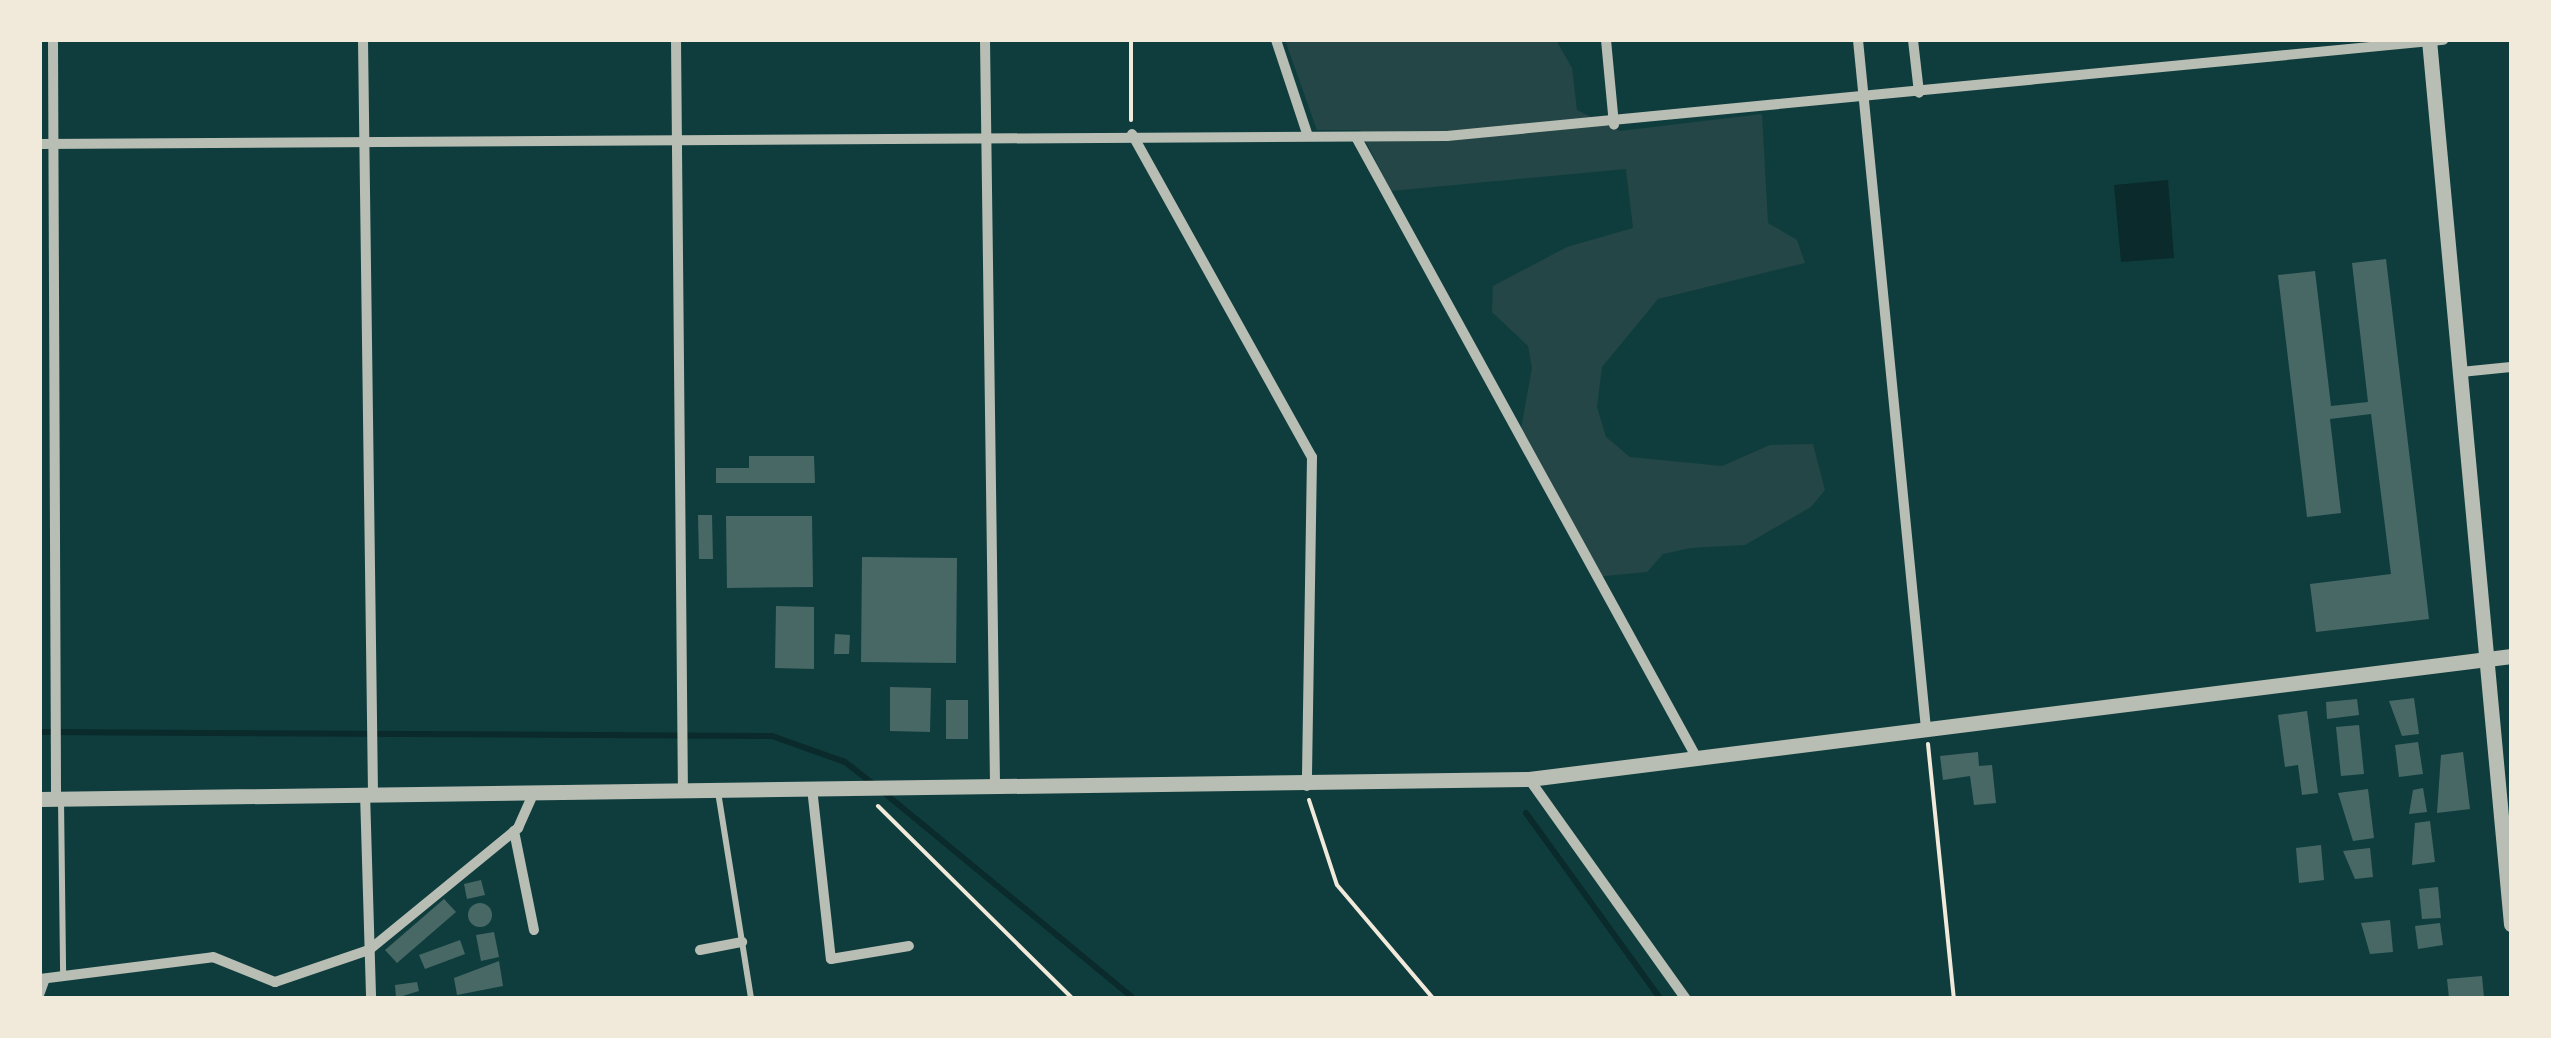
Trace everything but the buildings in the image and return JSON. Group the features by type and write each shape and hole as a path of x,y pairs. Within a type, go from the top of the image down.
{"street":[{"path":"53,40 52,798 1307,786 1528,780 2511,656"},
{"path":"364,40 371,998"},
{"path":"676,40 683,790"},
{"path":"985,40 995,788"},
{"path":"1276,40 1308,136"},
{"path":"1606,40 1614,125"},
{"path":"1858,40 1926,730"},
{"path":"1913,40 1919,94"},
{"path":"40,144 986,134 1356,137 1614,125 2434,40 2484,659 2511,924"},
{"path":"1132,134 1312,457 1307,786"},
{"path":"1356,137 1698,761"},
{"path":"2461,372 2511,367"},
{"path":"1528,780 1685,998"},
{"path":"812,788 832,959 908,946"},
{"path":"44,978 212,957 275,982 368,950 514,831 534,792"},
{"path":"514,831 534,930"},
{"path":"700,950 742,942"}],"lane":[{"path":"718,791 751,998"},
{"path":"52,798 63,975"},
{"path":"40,998 44,978"}],"path":[{"path":"1131,40 1132,134"},
{"path":"1926,730 1954,998"},
{"path":"1307,786 1337,885 1434,998"},
{"path":"862,788 1072,998"}],"shaded area":[{"path":"1285,40 1556,40 1572,68 1577,110 1620,131 1762,114 1768,223 1797,240 1805,263 1658,299 1602,367 1597,407 1606,437 1630,457 1722,466 1770,445 1813,444 1825,490 1811,507 1745,545 1690,548 1663,554 1647,572 1595,577 1519,440 1532,368 1528,346 1492,312 1493,286 1567,247 1633,228 1626,169 1391,191 1360,130 1317,130"},
{"path":"2168,180 2174,258 2121,262 2114,185"}],"waterway":[{"path":"40,732 772,736 845,762 872,783"},
{"path":"882,791 1133,998"},
{"path":"1526,813 1660,998"}]}
